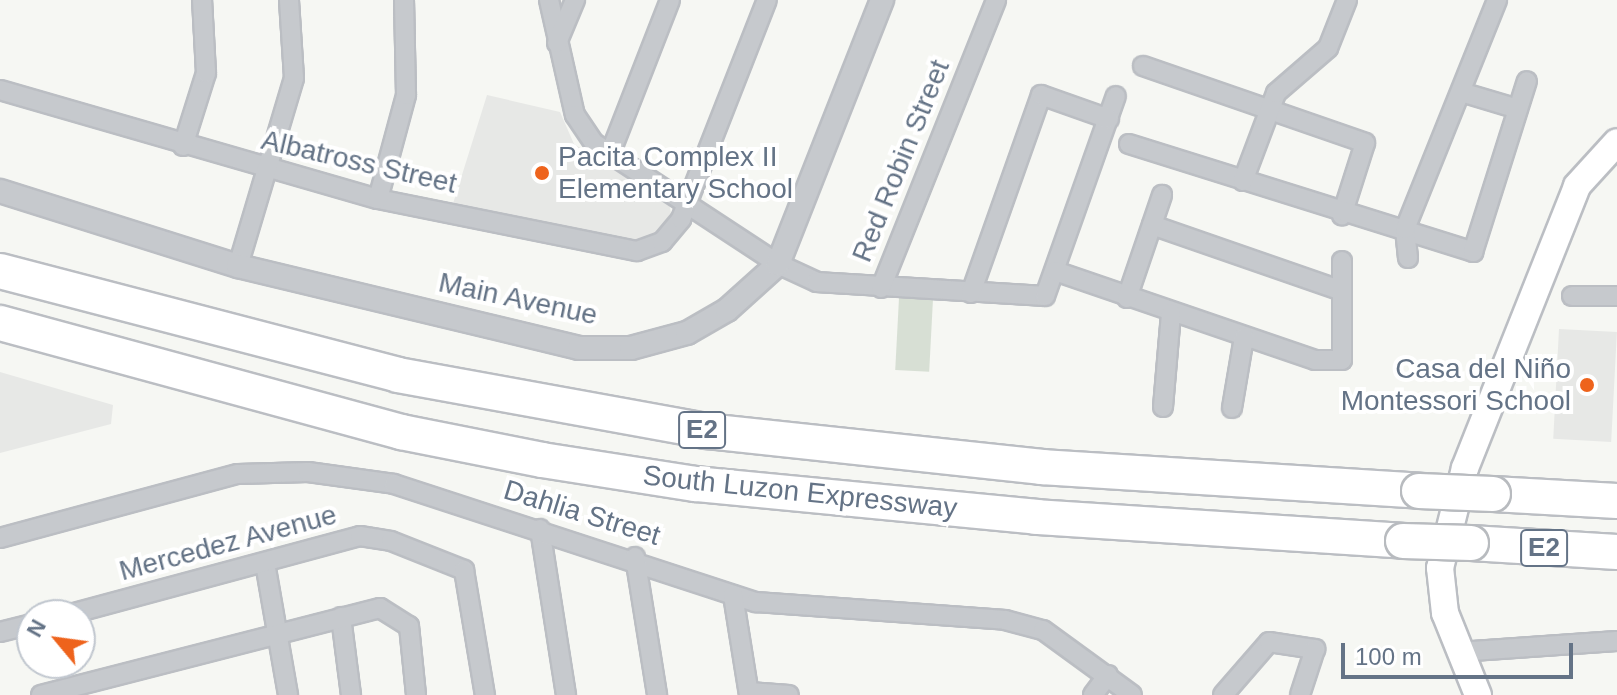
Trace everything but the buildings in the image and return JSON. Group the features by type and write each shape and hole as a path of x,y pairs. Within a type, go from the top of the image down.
{"highway":[{"name":"South Luzon Expressway","path":"0,271 398,375 706,431 1042,467 1617,501"},
{"name":"South Luzon Expressway","path":"0,323 401,432 557,463 696,484 1036,517 1617,552"}],"main road":[{"path":"1478,695 1458,652 1440,568 1465,468 1577,186 1617,142"}],"street":[{"path":"183,146 206,73 202,0"},
{"path":"238,266 294,78 289,0"},
{"path":"378,199 406,95 404,0"},
{"name":"Red Robin Street","path":"549,0 557,43 582,129 610,154 689,202 778,264 817,282 881,288 996,0"},
{"path":"557,43 575,0"},
{"path":"610,154 670,0"},
{"name":"Albatross Street","path":"0,90 268,171 378,199 637,251 672,233 689,202 767,0"},
{"name":"Main Avenue","path":"0,191 238,266 579,348 631,348 687,333 727,310 778,264 882,0"},
{"path":"1408,258 1405,229 1497,0"},
{"path":"1243,181 1276,93 1328,48 1340,4"},
{"path":"1143,66 1365,143 1342,215"},
{"path":"1129,144 1342,215 1405,229 1473,252 1527,81"},
{"path":"1461,92 1518,109"},
{"path":"971,293 1041,95 1109,119"},
{"path":"881,288 1045,296 1116,96"},
{"path":"1127,298 1162,195"},
{"path":"1152,225 1337,289"},
{"path":"1055,271 1315,360 1342,360 1337,289 1342,261"},
{"path":"1572,296 1617,296"},
{"path":"1163,407 1171,313"},
{"path":"1232,408 1244,337"},
{"name":"Dahlia Street","path":"0,538 238,474 308,472 394,484 635,557 733,595 837,613 1005,620 1043,630 1132,695"},
{"path":"540,529 566,695"},
{"name":"Mercedez Avenue","path":"96,607 360,536 450,559 464,570 485,695"},
{"path":"635,557 657,695"},
{"path":"265,563 280,631 288,695"},
{"path":"733,595 749,693 789,695"},
{"path":"41,695 280,631 380,608 398,614 409,626 416,695"},
{"path":"341,617 351,695"},
{"path":"1458,652 1617,641"},
{"path":"1223,695 1269,642 1315,649 1300,695"},
{"path":"1093,695 1108,675"}],"shaded area":[{"name":"Pacita Complex II Elementary School","path":"487,95 560,112 574,144 669,203 671,213 658,232 637,243 451,210"},
{"path":"899,298 933,300 929,372 895,370"},
{"name":"Casa del Niño Montessori School","path":"1559,329 1617,332 1611,442 1553,439"},
{"path":"0,372 113,405 111,424 0,453"}],"place":[{"name":"Pacita Complex II Elementary School","path":"542,173"},
{"name":"Casa del Niño Montessori School","path":"1587,385"}]}
